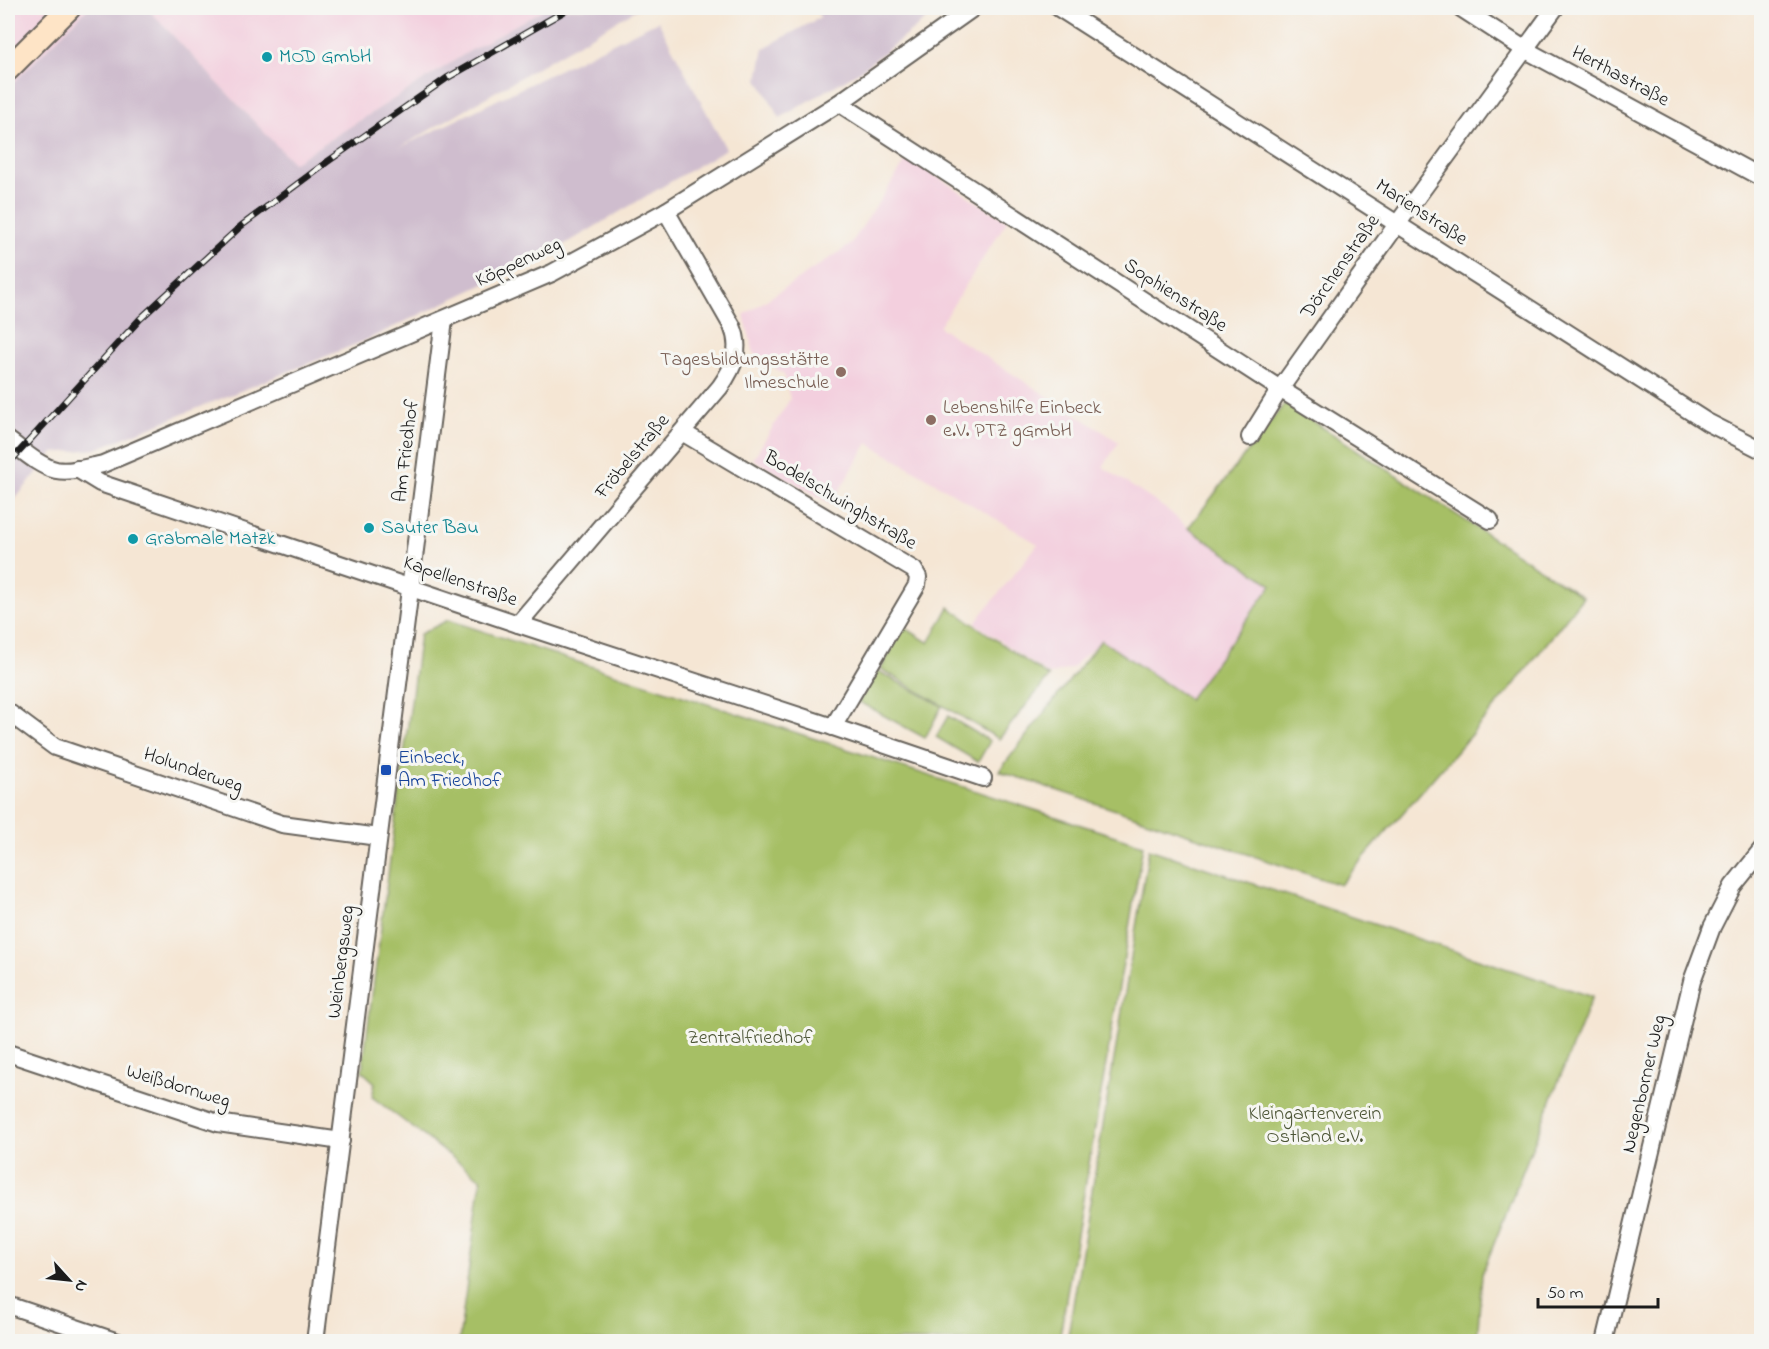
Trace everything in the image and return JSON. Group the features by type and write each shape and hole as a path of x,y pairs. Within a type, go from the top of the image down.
{"main road":[{"path":"8,69 69,8"}],"street":[{"name":"Köppenweg","path":"8,440 56,470 77,470 103,464 552,273 666,211 839,103 973,8"},
{"name":"Marienstraße","path":"1059,8 1707,422 1761,450"},
{"name":"Herthastraße","path":"1461,8 1524,49 1761,178"},
{"name":"Dörchenstraße","path":"1250,437 1280,389 1398,223 1555,8"},
{"name":"Sophienstraße","path":"839,103 1280,389 1490,520"},
{"name":"Fröbelstraße","path":"518,624 682,432 728,375 735,358 737,340 732,326 666,211"},
{"name":"Am Friedhof","path":"410,587 444,320"},
{"name":"Bodelschwinghstraße","path":"682,432 914,570 918,577 917,585 833,727"},
{"name":"Kapellenstraße","path":"77,470 100,483 983,778"},
{"name":"Weinbergsweg","path":"315,1341 410,587"},
{"name":"Holunderweg","path":"8,712 55,747 282,824 378,837"},
{"name":"Negenborner Weg","path":"1605,1341 1692,981 1712,927 1733,886 1761,850"},
{"name":"Weißdornweg","path":"8,1053 218,1124 340,1141"},
{"path":"8,1305 118,1341"}],"shaded area":[{"path":"8,8 88,8 8,88"},
{"path":"88,8 147,8 293,163 468,52 546,8 639,8 399,148 658,21 726,149 552,252 364,341 96,449 53,453 8,508 8,443 16,434 8,427 8,88"},
{"path":"147,8 546,8 468,52 293,163"},
{"path":"812,8 941,8 860,71 780,118 758,79 764,48 821,17"},
{"name":"Lebenshilfe Einbeck e.V. PTZ gGmbH","path":"908,158 1007,221 939,327 1119,442 1103,467 1273,585 1189,700 1101,640 1072,668 1049,675 975,623 1038,544 868,443 831,504 753,459 790,399 784,374 754,354 744,315 850,245"}],"green space":[{"path":"1285,403 1583,597 1510,690 1340,885 999,771 1101,640 1189,699 1272,585 1188,528"},
{"path":"949,607 1049,677 999,739 881,669 904,627 929,643"},
{"name":"Zentralfriedhof","path":"448,620 1143,845 1059,1341 459,1341 481,1179 372,1097 375,1083 362,1071 420,634"},
{"path":"876,670 942,706 925,738 859,702"},
{"path":"948,716 990,741 978,762 936,737"},
{"name":"Kleingartenverein Ostland e.V.","path":"1149,849 1592,997 1482,1274 1477,1341 1067,1341"}],"railway":[{"path":"8,464 140,319 241,226 447,78 570,8"}],"place":[{"name":"MOD GmbH","path":"267,57"},
{"name":"Tagesbildungsstätte Ilmeschule","path":"841,372"},
{"name":"Lebenshilfe Einbeck e.V. PTZ gGmbH","path":"931,420"},
{"name":"Sauter Bau","path":"369,528"},
{"name":"Grabmale Matzk","path":"133,539"},
{"name":"Einbeck, Am Friedhof","path":"386,770"}]}
